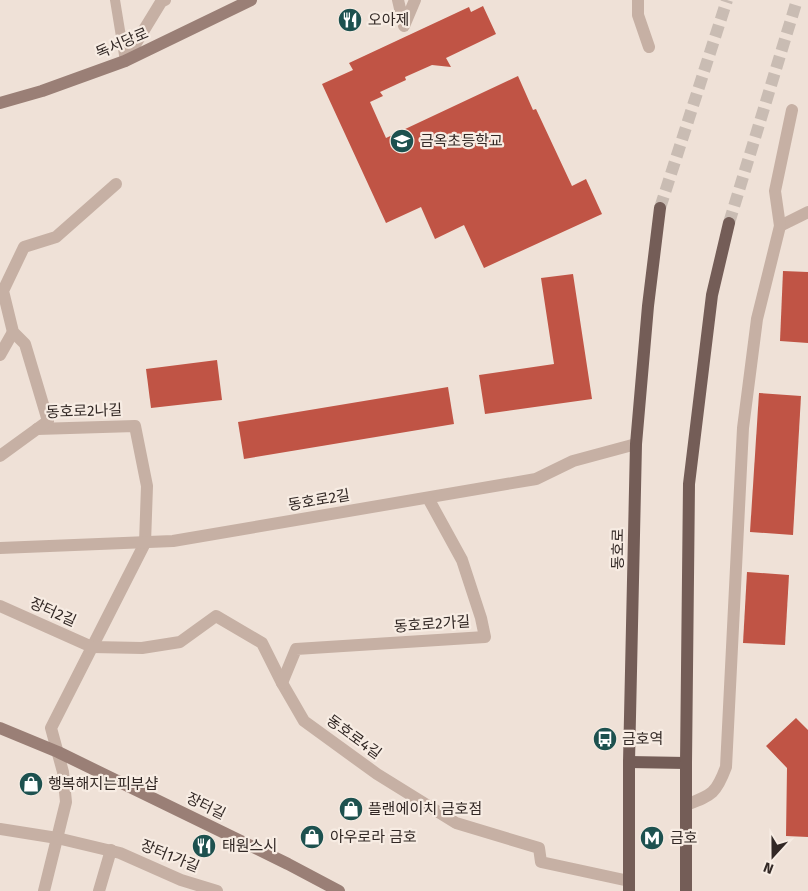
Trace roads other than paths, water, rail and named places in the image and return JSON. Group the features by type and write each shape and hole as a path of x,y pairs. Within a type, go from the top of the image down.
{"main road":[{"name":"독서당로","path":"0,103 42,91 125,62 251,0"},
{"name":"동호로","path":"629,886 629,762 636,444 648,306 660,208"},
{"path":"686,891 689,484 712,295 730,223"},
{"name":"장터길","path":"0,728 58,752 288,864 339,891"},
{"path":"629,762 686,763"}],"street":[{"path":"125,62 161,2 165,0"},
{"path":"398,0 404,26 415,0"},
{"path":"638,0 638,15 649,47"},
{"path":"686,804 712,794 720,784 726,767 743,428 757,319 780,226 775,191 792,110"},
{"name":"동호로2나길","path":"0,456 48,421 25,344 12,332 1,290 24,247 56,237 116,184"},
{"path":"780,226 808,212"},
{"path":"0,355 12,332"},
{"name":"동호로2나길","path":"36,429 135,426 147,486 145,543"},
{"name":"동호로2길","path":"0,548 173,542 536,479 573,461 636,444"},
{"name":"동호로2가길","path":"282,683 296,649 485,637 481,618 462,560 428,498"},
{"path":"44,891 66,802 63,772 51,728 145,543"},
{"name":"장터2길","path":"0,606 92,647"},
{"name":"동호로4길","path":"92,647 142,648 180,642 216,616 262,643 304,721 377,774 456,823 540,848 541,862 629,886"},
{"name":"장터1가길","path":"0,829 57,838 111,850 181,880 217,891"},
{"path":"99,891 111,850"}],"lane":[{"path":"115,0 125,62"}],"tunnel":[{"path":"660,208 727,0"},
{"path":"729,223 797,0"}],"place":[{"name":"오아제","path":"350,20"},
{"name":"금옥초등학교","path":"402,141"},
{"name":"금호역","path":"605,739"},
{"name":"행복해지는피부샵","path":"31,784"},
{"name":"플랜에이치 금호점","path":"351,809"},
{"name":"아우로라 금호","path":"312,837"},
{"name":"금호","path":"652,838"},
{"name":"태원스시","path":"204,846"}]}
